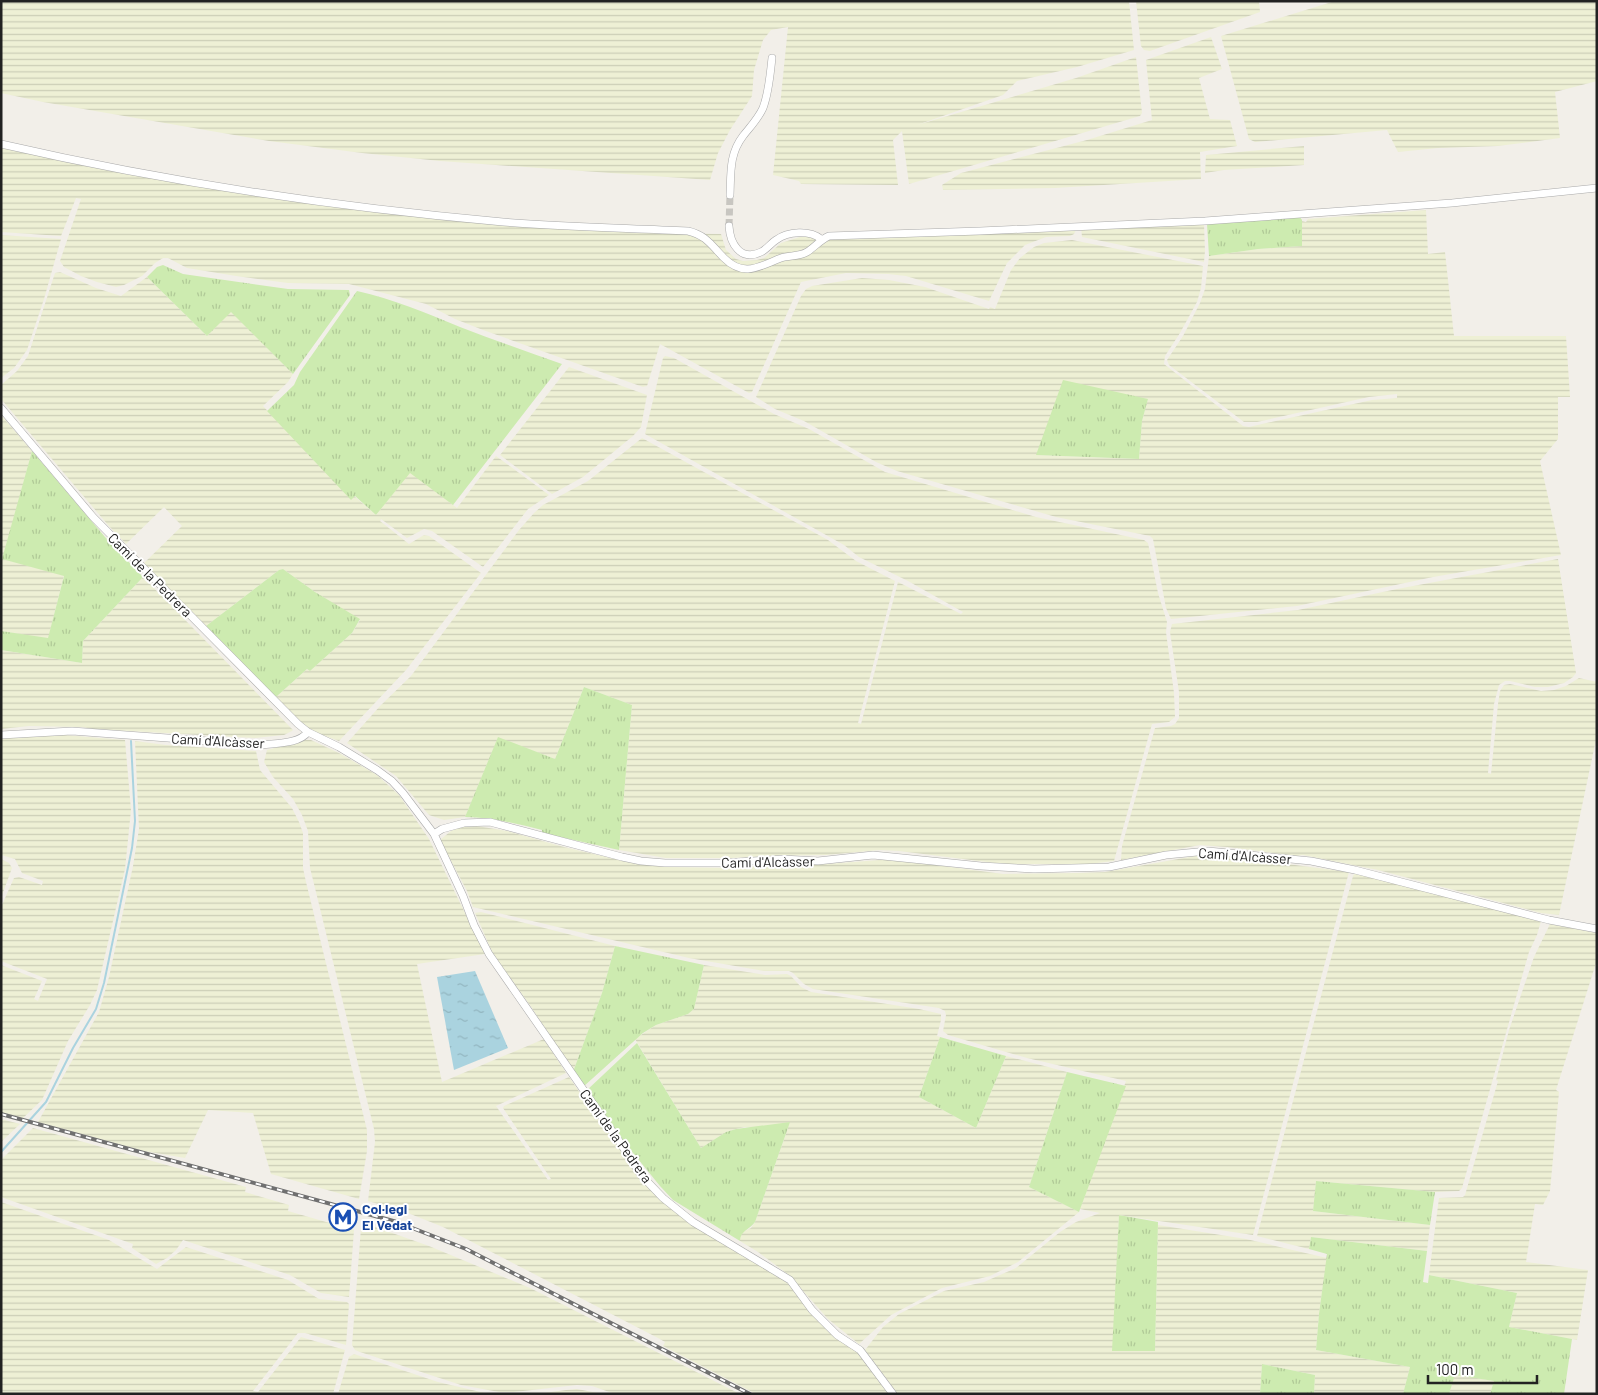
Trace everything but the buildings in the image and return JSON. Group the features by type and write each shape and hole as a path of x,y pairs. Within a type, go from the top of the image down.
{"street":[{"path":"730,195 732,157 737,145 754,123 763,107 772,58"},
{"path":"1,144 158,176 340,204 510,222 688,231 706,239 724,259 744,269 761,267 782,258 808,252 821,239 836,235 1205,221 1452,203 1597,188"},
{"path":"729,226 735,248 739,252 751,255 760,252 783,236 812,234 821,239"},
{"name":"Camí de la Pedrera","path":"1,408 93,517 308,732"},
{"name":"Camí d'Alcàsser","path":"1,735 72,732 262,744 288,742 305,737 308,732"},
{"path":"308,732 339,747 378,770 392,781 404,793 434,834"},
{"name":"Camí d'Alcàsser","path":"434,834 442,829 464,823 490,822 622,857 640,861 666,863 723,863 783,859 818,861 873,855 1013,869 1098,868 1120,866 1166,855 1208,851 1311,861 1338,866 1549,920 1597,929"},
{"name":"Camí de la Pedrera","path":"434,834 488,954 617,1138 641,1176 663,1198 693,1222 790,1280 812,1310 834,1333 860,1350 893,1394"}],"green space":[{"path":"1,1 1129,1 1134,50 1077,67 1017,81 1003,95 917,125 1076,78 1136,57 1142,113 1140,116 909,184 902,131 893,140 898,185 801,184 799,181 773,175 788,27 771,30 763,40 754,70 752,96 718,153 710,180 440,161 269,141 1,93"},
{"path":"1136,1 1259,1 1260,12 1150,51 1144,50 1141,46"},
{"path":"1335,1 1597,1 1597,81 1555,92 1560,138 1498,146 1438,148 1398,152 1387,130 1255,142 1249,139 1221,36"},
{"path":"1211,37 1222,69 1199,78 1210,119 1230,120 1237,146 1200,152 1201,179 1055,188 943,190 942,185 961,173 1087,140 1152,120 1146,60"},
{"path":"1,146 94,168 96,166 209,186 511,226 642,233 721,234 726,250 736,259 743,261 764,258 781,243 800,237 1076,228 1076,230 1070,236 1046,237 1025,245 1007,263 989,301 906,276 888,274 846,273 801,282 752,392 749,393 660,344 647,386 643,387 483,330 455,319 426,304 349,284 288,283 236,276 187,268 168,258 163,258 155,263 142,276 116,287 81,276 64,267 60,261 81,199 76,198 61,236 1,232"},
{"path":"1304,146 1304,165 1205,173 1206,155"},
{"path":"1426,210 1428,254 1445,252 1454,336 1566,336 1570,397 1558,397 1558,439 1540,461 1561,555 1433,577 1297,606 1171,619 1166,608 1153,539 1150,536 1056,517 897,471 876,462 804,421 775,409 756,397 801,296 806,289 812,286 862,278 889,280 925,287 989,309 990,307 995,309 1011,270 1020,258 1034,247 1044,243 1072,240 1203,266 1201,288 1197,302 1165,356 1164,364 1243,426 1249,427 1372,400 1397,398 1397,394 1369,397 1257,422 1244,422 1169,365 1167,360 1183,336 1200,303 1205,289 1209,256 1258,249 1301,246 1302,221 1306,222 1308,219","holes":["1148,399 1142,421 1139,459 1037,455 1039,450"]},
{"path":"1300,217 1302,220 1302,246 1258,249 1209,256 1207,224"},
{"path":"1204,224 1204,262 1082,237 1081,227"},
{"path":"1,235 61,239 27,350 14,368 1,378"},
{"path":"163,265 183,274 288,289 349,290 350,295 293,374 231,312 207,336 147,277 157,267"},
{"path":"60,272 96,288 121,296 147,277 207,336 231,311 293,374 288,382 263,406 351,499 354,496 376,515 410,472 457,508 496,456 549,495 528,509 483,567 432,531 424,529 407,538 381,519 380,521 409,544 424,535 429,536 481,573 406,670 339,741 309,730 276,697 307,669 310,671 352,633 360,620 315,592 283,569 279,570 206,626 144,563 182,526 164,507 126,544 1,399 1,385 17,371 28,356 55,273"},
{"path":"357,291 384,298 562,364 453,505 410,473 376,515 355,496 351,500 267,411 294,385 300,372"},
{"path":"665,356 674,358 774,414 809,429 885,472 1036,517 1144,540 1148,543 1158,593 1167,622 1166,632 1174,693 1175,717 1169,722 1152,724 1114,861 1089,864 1003,864 880,850 826,855 666,858 619,850 632,705 584,687 555,759 498,738 465,817 444,820 429,815 396,776 347,743 380,706 411,676 519,530 534,513 543,505 588,481 642,438 828,540 856,561 895,581 858,723 861,724 898,582 961,614 963,612 908,581 859,557 844,545 645,434"},
{"path":"569,367 647,395 641,427 633,436 583,477 552,494 500,455"},
{"path":"1063,380 1148,399 1142,421 1139,459 1036,455"},
{"path":"1,415 32,451 3,559 64,575 48,639 1,631"},
{"path":"32,451 105,537 143,577 83,641 82,663 1,650 1,631 48,638 64,576 2,559"},
{"path":"1558,559 1576,673 1564,683 1548,687 1535,687 1510,681 1505,681 1499,685 1494,704 1488,773 1491,774 1498,704 1500,691 1504,685 1510,684 1541,691 1554,690 1566,686 1579,678 1597,682 1597,735 1559,915 1541,913 1378,870 1303,855 1297,856 1200,845 1121,860 1122,846 1155,728 1171,726 1179,718 1179,692 1170,632 1172,624 1298,610 1397,589"},
{"path":"283,569 315,592 360,619 352,633 310,671 307,669 276,697 206,626 279,570"},
{"path":"143,577 292,731 284,735 255,738 82,727 29,726 1,729 1,650 82,663 83,641"},
{"path":"584,687 632,705 619,850 542,833 542,830 514,823 465,817 498,737 555,759"},
{"path":"64,735 125,740 131,810 125,869 97,990 68,1041 42,1100 23,1118 1,1112 1,965 42,981 34,999 38,1001 47,979 1,961 1,907 14,878 19,877 42,885 43,881 22,873 15,859 1,855 1,738"},
{"path":"311,740 339,753 377,775 399,795 429,839 485,954 417,964 442,1082 544,1039 566,1073 496,1106 548,1180 551,1179 503,1108 569,1077 600,1122 661,1197 779,1275 866,1360 890,1394 756,1394 663,1346 665,1342 658,1338 443,1227 403,1211 368,1201 375,1142 374,1129 310,868 308,831 293,799 273,777 264,762 267,750"},
{"path":"135,741 256,751 260,770 292,808 299,822 303,833 303,868 306,882 367,1130 367,1151 359,1199 271,1174 253,1113 208,1110 185,1158 144,1151 38,1122 99,1012 109,977 139,829"},
{"path":"477,826 507,831 632,863 665,867 732,868 898,860 1003,874 1079,873 1105,872 1201,855 1227,856 1349,872 1253,1235 1119,1215 1113,1351 1155,1351 1158,1225 1246,1239 1327,1258 1316,1350 1410,1367 1403,1394 1314,1394 1315,1375 1262,1364 1260,1394 898,1394 865,1350 883,1327 899,1314 944,1291 984,1282 1016,1268 1060,1232 1076,1222 1100,1213 1080,1209 1126,1081 1027,1058 948,1035 943,1031 945,1011 939,1008 813,989 789,971 764,971 689,958 473,907 467,891 440,840 451,831 461,827"},
{"path":"1,859 9,863 12,868 1,898"},
{"path":"1355,873 1541,921 1529,952 1462,1188 1459,1191 1435,1192 1316,1181 1313,1211 1430,1225 1427,1251 1311,1237 1309,1249 1257,1236"},
{"path":"481,912 615,946 602,993 573,1072 532,1008 493,954 475,913"},
{"path":"1550,924 1597,933 1597,960 1556,1090 1559,1092 1550,1191 1543,1205 1535,1204 1526,1262 1588,1270 1577,1340 1509,1327 1517,1293 1429,1275 1439,1198 1463,1197 1465,1195 1498,1081 1496,1080 1509,1030 1534,957"},
{"path":"615,946 704,965 694,1009 688,1014 656,1025 643,1033 583,1087 573,1072 602,993"},
{"path":"704,965 765,975 787,974 801,987 811,992 941,1014 937,1036 940,1037 919,1097 976,1128 1006,1056 1067,1072 1029,1187 1079,1212 1018,1262 990,1276 942,1288 891,1315 859,1344 828,1319 789,1275 740,1241 740,1236 743,1232 751,1228 755,1222 788,1128 745,1127 736,1129 726,1132 701,1148 635,1039 656,1025 688,1014 694,1009"},
{"path":"940,1037 1006,1056 976,1128 919,1097"},
{"path":"637,1043 701,1148 726,1132 736,1129 790,1122 755,1222 743,1233 740,1241 673,1200 607,1121 586,1091"},
{"path":"1067,1072 1126,1086 1079,1212 1029,1187"},
{"path":"1,1119 20,1124 1,1142"},
{"path":"33,1128 246,1187 245,1192 289,1205 288,1211 354,1230 349,1297 321,1293 290,1275 183,1240 167,1258 156,1264 132,1248 133,1244 1,1197 1,1160"},
{"path":"1316,1181 1435,1192 1430,1225 1313,1211"},
{"path":"1,1202 109,1240 157,1269 186,1247 288,1280 319,1299 347,1302 349,1304 346,1345 305,1333 298,1333 253,1391 258,1392 301,1337 345,1350 333,1394 1,1394"},
{"path":"1119,1215 1158,1222 1155,1351 1112,1351"},
{"path":"364,1223 429,1246 530,1288 740,1394 615,1394 592,1386 577,1385 499,1392 461,1385 355,1350 352,1345 361,1228"},
{"path":"1311,1237 1427,1251 1423,1282 1428,1283 1429,1275 1517,1293 1509,1327 1572,1339 1564,1394 1490,1394 1494,1381 1455,1375 1449,1394 1403,1394 1410,1367 1316,1350 1327,1254 1309,1249"},
{"path":"354,1354 438,1382 489,1394 338,1394 349,1357"},
{"path":"1262,1364 1315,1375 1314,1394 1260,1394"},
{"path":"1455,1374 1494,1381 1490,1394 1449,1394"},
{"path":"577,1389 603,1394 537,1394 566,1390"}],"water":[{"path":"475,971 508,1048 454,1070 437,977"}],"waterway":[{"path":"1,1152 46,1102 73,1048 96,1009 104,983 132,848 135,821 131,741"}],"tunnel":[{"path":"729,226 730,195"}],"railway":[{"path":"1,1114 397,1222 466,1249 750,1394"}],"place":[{"name":"Col·legi El Vedat","path":"343,1217"}]}
